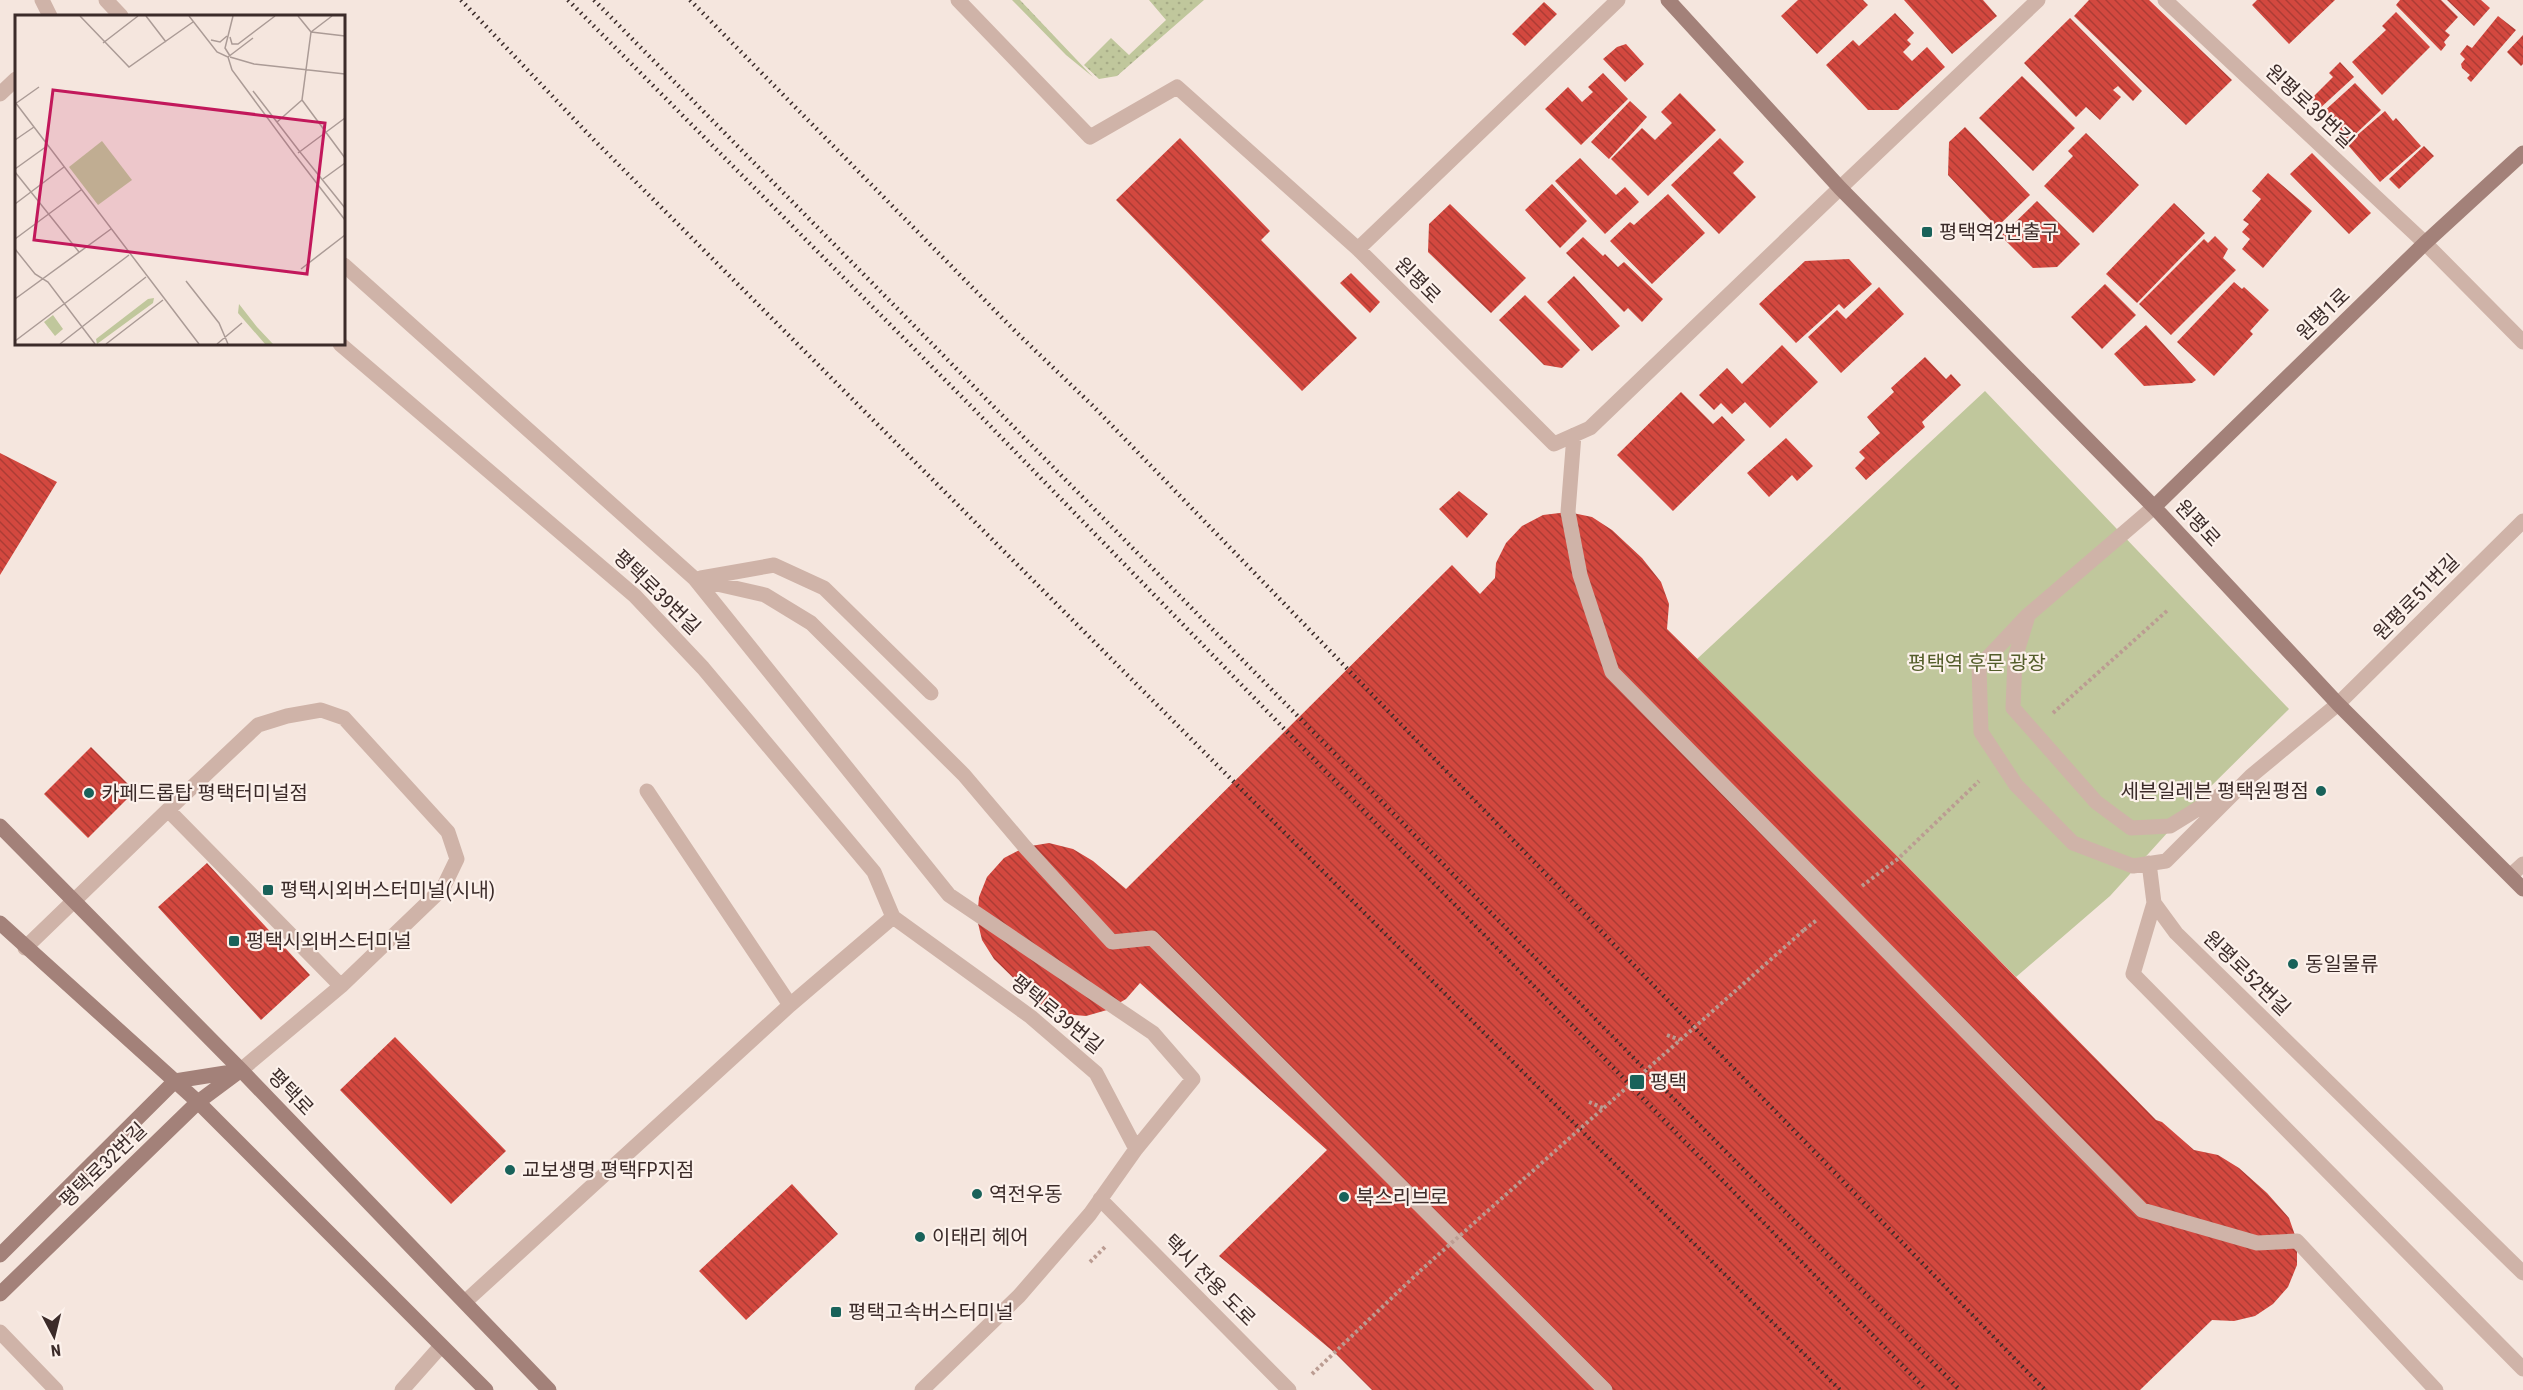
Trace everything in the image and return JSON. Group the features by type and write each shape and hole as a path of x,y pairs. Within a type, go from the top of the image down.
{"street":[{"path":"42,0 50,15"},
{"path":"106,0 120,15"},
{"name":"원평로","path":"958,0 1090,137 1177,87 1358,249 1554,444 1590,428 1840,188"},
{"path":"1358,249 1618,0"},
{"name":"원평로","path":"1668,0 1840,188 2154,507 2338,704 2523,889"},
{"path":"1840,188 2038,0"},
{"name":"원평로39번길","path":"2165,0 2425,243 2523,342"},
{"path":"0,94 15,80"},
{"name":"원평1로","path":"2154,507 2425,243 2523,153"},
{"path":"345,266 695,579 950,895 1153,1033 1193,1079 1136,1149 1090,1214 1019,1296 922,1390"},
{"name":"평택로39번길","path":"341,345 635,596 703,668 874,872 893,917 1031,1017 1096,1073 1136,1149"},
{"path":"1574,435 1568,512 1580,575 1612,672 2142,1210 2257,1243 2297,1240 2436,1390"},
{"path":"2154,507 2027,616 1979,667 1981,732 2016,785 2073,843 2133,866 2166,861 2250,776 2338,704"},
{"name":"원평로51번길","path":"2338,704 2523,521"},
{"path":"695,579 774,564 824,588 931,693"},
{"path":"695,579 765,595 811,623 964,775 1025,847 1112,942 1152,938 1605,1390"},
{"path":"2027,616 2015,658 2013,708 2096,802 2131,828 2170,826 2250,776"},
{"path":"0,1256 175,1082 241,1070 341,986 443,888 457,859 448,832 344,718 321,710 287,716 258,726 72,901 26,948"},
{"path":"647,791 790,1005"},
{"path":"168,810 341,986"},
{"name":"평택로","path":"3,835 241,1070 466,1301 549,1390"},
{"name":"원평로52번길","path":"2149,863 2154,903 2176,933 2523,1273"},
{"path":"2511,875 2523,864"},
{"path":"2154,903 2133,974 2523,1369"},
{"path":"466,1301 790,1005 893,917"},
{"path":"0,923 198,1102 486,1390"},
{"name":"평택로32번길","path":"0,1294 198,1102 241,1070"},
{"name":"택시 전용 도로","path":"1100,1199 1289,1390"},
{"path":"0,1332 56,1390"},
{"path":"402,1390 441,1346"}],"path":[{"path":"2050,716 2169,609"},
{"path":"1861,887 1899,858 2000,760"},
{"path":"1305,1381 1420,1271 1823,915"},
{"path":"1667,1035 1680,1040"},
{"path":"1589,1102 1603,1108"}],"green space":[{"path":"1012,0 1020,0 1093,77 1066,55"},
{"path":"1149,0 1204,0 1117,76 1099,79 1084,65 1111,38 1129,55 1166,20"},
{"name":"평택역 후문 광장","path":"1985,391 2289,709 2198,799 2110,896 2016,977 1697,659"}],"building":[{"path":"1798,0 1863,0 1868,5 1817,54 1781,16"},
{"path":"1904,0 1983,0 1997,16 1952,54"},
{"path":"2089,0 2149,0 2232,80 2186,125 2074,16"},
{"path":"2257,0 2335,0 2289,44 2252,5"},
{"path":"2400,0 2441,0 2458,17 2445,31 2450,35 2441,51 2396,5"},
{"path":"2447,0 2481,0 2490,8 2474,26"},
{"path":"1544,2 1557,14 1525,46 1512,34"},
{"path":"2396,12 2430,47 2382,95 2352,62 2386,30 2382,26"},
{"path":"1895,13 1914,33 1907,40 1911,44 1903,52 1912,61 1927,47 1945,67 1898,110 1868,110 1826,65 1853,40 1859,46"},
{"path":"2498,16 2516,30 2471,82 2467,78 2470,75 2462,68 2461,64 2465,59 2460,54 2467,45 2472,48"},
{"path":"2070,18 2142,91 2133,101 2118,86 2113,90 2121,97 2100,120 2086,107 2076,117 2024,63"},
{"path":"2523,35 2523,64 2521,66 2507,52"},
{"path":"1626,44 1644,64 1625,82 1603,59 1617,47"},
{"path":"2340,62 2354,77 2318,110 2309,101 2333,77 2329,73"},
{"path":"1603,73 1628,99 1581,145 1545,109 1568,87 1582,102 1593,92 1588,87"},
{"path":"2022,76 2075,128 2033,171 1979,118"},
{"path":"2355,83 2381,110 2347,142 2321,114"},
{"path":"1680,93 1716,130 1648,196 1611,159 1642,128 1655,140 1672,123 1661,112"},
{"path":"1630,101 1647,117 1609,159 1591,142"},
{"path":"2385,111 2393,121 2396,118 2421,146 2380,182 2347,144"},
{"path":"1965,127 2030,195 1997,227 1948,175 1949,142"},
{"path":"2086,133 2139,185 2093,233 2044,186 2073,156 2068,151"},
{"path":"1180,138 1270,231 1261,240 1357,338 1302,391 1116,200"},
{"path":"1720,138 1744,162 1733,173 1756,197 1719,234 1671,185"},
{"path":"2424,146 2434,156 2399,189 2389,179"},
{"path":"2312,153 2371,213 2349,234 2290,174"},
{"path":"1580,158 1616,195 1625,187 1639,202 1605,234 1555,181"},
{"path":"2268,173 2312,211 2263,268 2242,249 2250,239 2242,232 2249,224 2243,220 2261,199 2252,191"},
{"path":"1552,184 1587,221 1560,248 1525,210"},
{"path":"1668,194 1705,233 1652,284 1610,241 1630,222 1634,225"},
{"path":"2037,201 2080,244 2057,267 2033,268 2001,236"},
{"path":"2174,203 2205,233 2137,303 2106,274"},
{"path":"1450,204 1526,278 1491,313 1428,252 1429,224"},
{"path":"2215,236 2228,249 2223,258 2236,270 2171,335 2139,304 2204,239 2208,243"},
{"path":"1583,237 1618,267 1624,262 1663,299 1642,322 1628,308 1624,312 1566,253"},
{"path":"1849,259 1872,284 1844,309 1839,304 1796,343 1759,304 1805,261"},
{"path":"1351,273 1380,302 1370,313 1340,283"},
{"path":"1574,276 1620,326 1592,351 1547,302"},
{"path":"2234,282 2242,289 2244,287 2269,310 2250,331 2253,334 2214,376 2177,342"},
{"path":"2105,284 2136,315 2102,349 2071,317"},
{"path":"1879,287 1904,314 1841,373 1808,337 1837,310 1846,319"},
{"path":"1525,295 1580,350 1562,368 1544,365 1499,320"},
{"path":"2146,325 2196,380 2192,383 2144,386 2114,354"},
{"path":"1782,345 1818,382 1770,428 1745,402 1732,414 1721,403 1714,410 1699,395 1727,368 1742,384"},
{"path":"1925,357 1946,379 1951,374 1961,385 1922,422 1925,427 1866,480 1855,468 1865,458 1859,452 1880,433 1867,417 1894,392 1891,388"},
{"path":"1681,392 1713,424 1722,416 1745,440 1673,511 1617,455"},
{"path":"1786,438 1813,466 1797,481 1792,475 1769,497 1747,473"},
{"path":"0,453 57,482 0,575"},
{"path":"1459,491 1488,514 1467,538 1439,509"},
{"path":"1568,512 1592,517 1612,530 1642,558 1661,582 1669,604 1667,629 1899,858 2156,1120 2162,1122 2194,1150 2218,1155 2239,1168 2267,1193 2289,1218 2297,1241 2297,1265 2288,1287 2273,1304 2255,1316 2234,1321 2212,1320 2140,1390 1372,1390 1335,1353 1219,1256 1327,1150 1140,983 1126,999 1107,1010 1086,1016 1063,1014 1041,1005 994,959 982,940 977,919 979,897 987,877 1004,858 1025,847 1049,843 1073,849 1093,861 1126,889 1452,565 1480,594 1495,578 1496,563 1506,543 1522,526 1543,515"},
{"name":"카페드롭탑 평택터미널점","path":"91,747 135,791 88,838 44,794"},
{"name":"평택시외버스터미널","path":"207,863 310,975 261,1020 158,907"},
{"path":"395,1037 506,1151 451,1204 340,1090"},
{"path":"792,1184 838,1234 746,1320 699,1271"}],"railway":[{"path":"461,0 592,138 1840,1390"},
{"path":"568,0 965,400 1926,1390"},
{"path":"594,0 1960,1390"},
{"path":"690,0 1016,332 1092,405 2045,1390"}],"place":[{"name":"평택역2번출구","path":"1927,232"},
{"name":"세븐일레븐 평택원평점","path":"2321,791"},
{"name":"카페드롭탑 평택터미널점","path":"89,793"},
{"name":"평택시외버스터미널(시내)","path":"268,890"},
{"name":"평택시외버스터미널","path":"234,941"},
{"name":"동일물류","path":"2293,964"},
{"name":"평택","path":"1637,1082"},
{"name":"교보생명 평택FP지점","path":"510,1170"},
{"name":"역전우동","path":"977,1194"},
{"name":"북스리브로","path":"1344,1197"},
{"name":"이태리 헤어","path":"920,1237"},
{"name":"평택고속버스터미널","path":"836,1312"}]}
